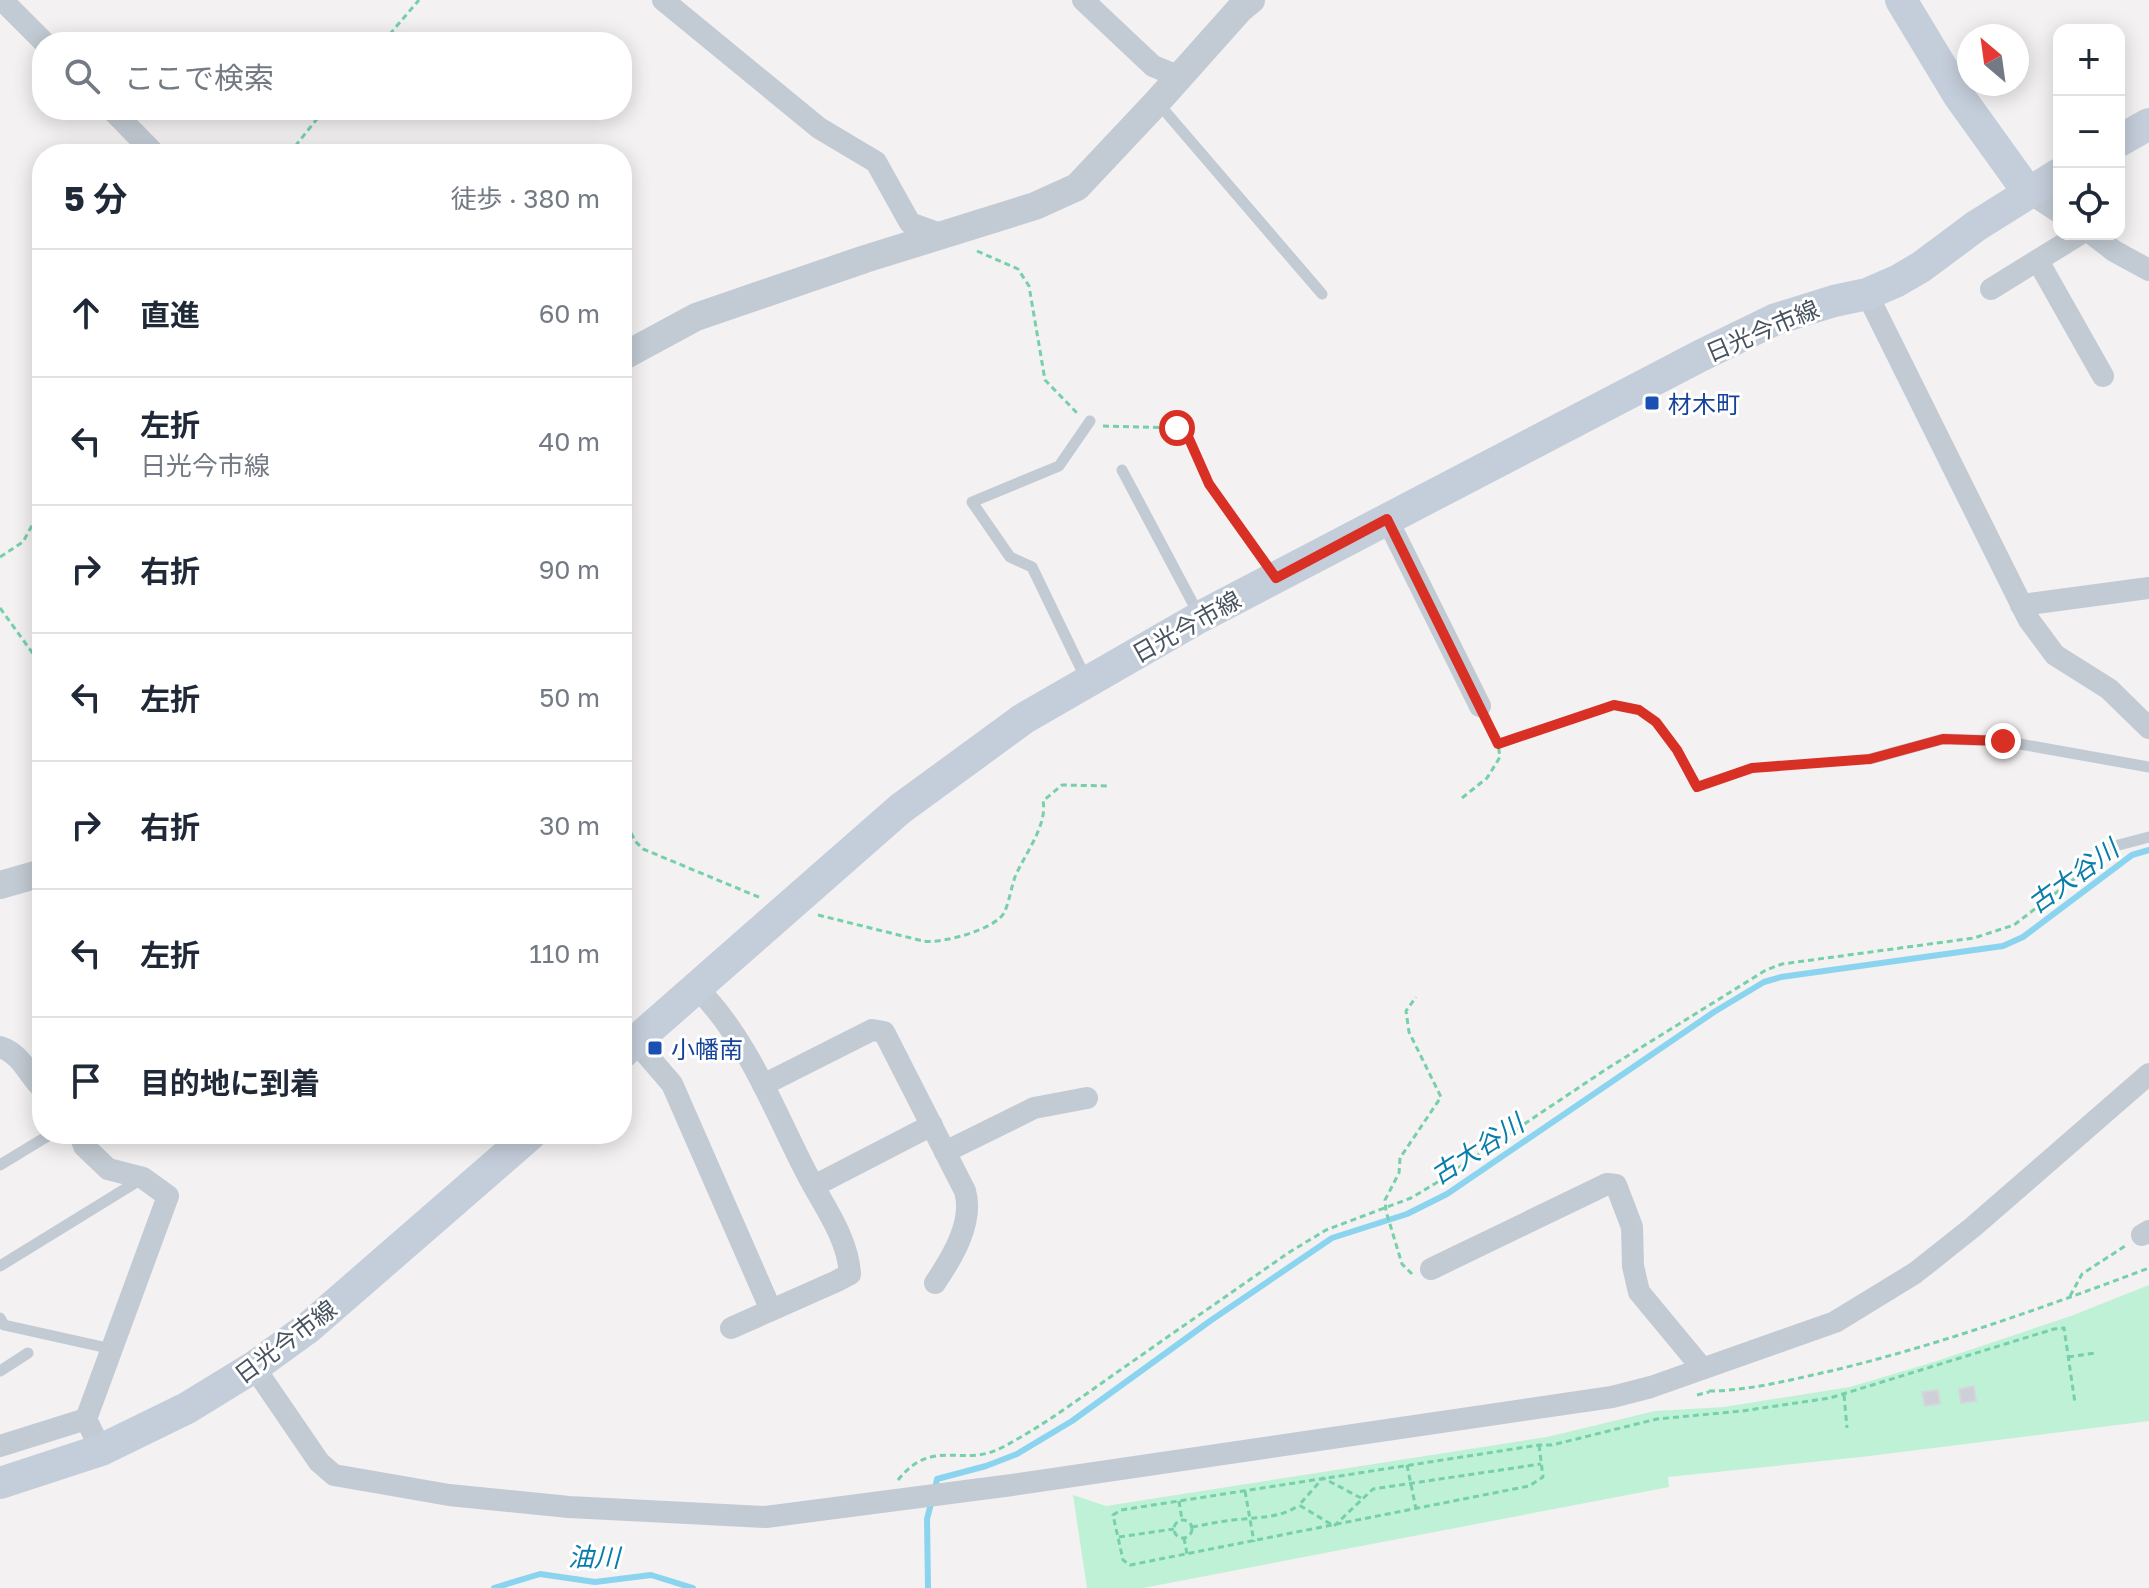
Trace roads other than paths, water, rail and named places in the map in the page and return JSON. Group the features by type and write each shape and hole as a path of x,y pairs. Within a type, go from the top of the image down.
{"main road":[{"path":"1901,0 1959,96 2028,192"},
{"path":"2125,138 2149,124"},
{"name":"日光今市線","path":"632,1043 900,809 1023,719 1200,617 1763,325 1834,301 1867,294 1897,281 2053,177"},
{"name":"日光今市線","path":"0,1483 101,1450 187,1408 254,1367 309,1327 519,1144"}],"street":[{"path":"5,0 34,32"},
{"path":"663,0 819,128 876,162 910,223 943,235"},
{"path":"1083,0 1153,66 1180,77"},
{"path":"632,352 696,317 865,259 1035,206 1077,187 1251,0"},
{"path":"122,120 145,144"},
{"path":"2028,192 2053,208"},
{"path":"1991,289 2071,240"},
{"path":"2100,240 2149,270"},
{"path":"2038,261 2103,376"},
{"path":"1867,294 2029,620 2055,655 2109,689 2149,728"},
{"path":"1387,519 1480,706"},
{"path":"2021,605 2149,588"},
{"path":"0,885 32,876"},
{"path":"696,987 742,1042 825,1203 849,1262 850,1274 731,1328"},
{"path":"763,1085 872,1030 884,1032 969,1205 950,1262 935,1283"},
{"path":"632,1050 672,1084 771,1310"},
{"path":"8,1055 32,1073"},
{"path":"254,1367 319,1462 334,1475 449,1495 569,1507 753,1517 951,1494 1612,1397 1651,1387 1835,1322 1915,1273 1973,1227 2149,1074"},
{"path":"945,1152 1034,1108 1087,1098"},
{"path":"814,1186 932,1125"},
{"path":"83,1144 108,1169 143,1178 168,1196 86,1419 101,1450"},
{"path":"1431,1269 1607,1184 1616,1185 1632,1227 1633,1266 1639,1292 1702,1368"},
{"path":"0,1446 86,1419"}],"lane":[{"path":"1157,102 1322,294"},
{"path":"1087,681 1032,567 1010,557 972,502 1059,466 1090,421"},
{"path":"1122,470 1200,617"},
{"path":"1870,759 1943,739 1958,739 2003,741 2149,767"},
{"path":"2111,847 2149,837"},
{"path":"0,1165 35,1144"},
{"path":"0,1266 143,1178"},
{"path":"0,1318 4,1325 112,1349"},
{"path":"0,1371 28,1353"}],"waterway":[{"name":"古大谷川","path":"935,1489 937,1479 1017,1454 1072,1421 1332,1238 1407,1214 1447,1194 1714,1012 1764,982 1781,977 2003,946 2023,937 2132,855 2149,850"},
{"name":"古大谷川","path":"928,1588 927,1519 932,1500"},
{"name":"油川","path":"494,1588 540,1574 595,1582 651,1575 693,1588"}],"place":[{"name":"材木町","path":"1652,403"},
{"name":"小幡南","path":"655,1048"}]}
